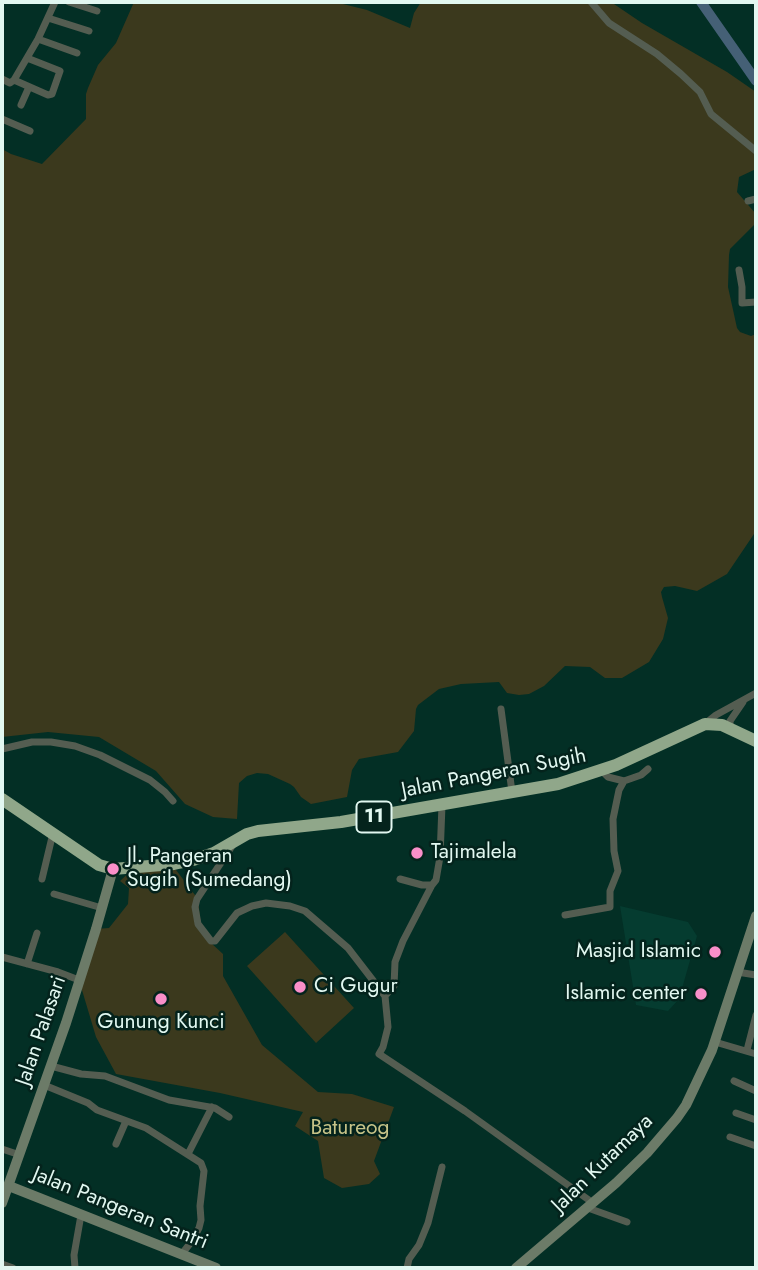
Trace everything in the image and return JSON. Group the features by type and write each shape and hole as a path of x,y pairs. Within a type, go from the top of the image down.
{"highway":[{"path":"705,724 717,724 756,741"},
{"name":"Jalan Pangeran Sugih","path":"113,869 193,860 214,853 247,834 267,830 341,822 558,785 601,771 705,724"},
{"path":"2,799 99,864 113,869"}],"street":[{"path":"2,79 10,83 14,80 38,39 55,2"},
{"path":"69,2 97,11"},
{"path":"591,2 609,23 681,74 700,92 711,114 756,151"},
{"path":"48,18 89,31"},
{"path":"38,39 77,53"},
{"path":"14,80 51,95 59,70 27,58"},
{"path":"20,105 29,87"},
{"path":"2,119 30,131"},
{"path":"739,270 741,303 756,302"},
{"path":"705,724 756,693"},
{"path":"730,729 731,719 746,699"},
{"path":"501,709 512,792"},
{"path":"2,749 32,742 75,746 100,755 150,780 173,801"},
{"path":"601,771 608,777 624,781 641,775 648,769"},
{"path":"565,915 610,907 610,891 618,871 613,819 619,790 624,781"},
{"path":"385,996 394,986 395,962 403,942 436,880 442,805"},
{"path":"41,879 53,832"},
{"path":"236,839 197,899 195,907 198,925 211,941 215,940 237,913 253,906 266,903 305,911 348,948 385,996 388,1027 379,1054 465,1111 591,1206 627,1222"},
{"name":"Jalan Palasari","path":"2,1203 51,1066 113,869"},
{"path":"400,879 432,885"},
{"path":"54,894 102,908"},
{"name":"Jalan Kutamaya","path":"516,1268 591,1206 647,1153 686,1105 715,1042 756,916"},
{"path":"27,964 37,933"},
{"path":"2,957 79,980"},
{"path":"737,972 756,975"},
{"path":"747,1050 756,1015"},
{"path":"715,1042 756,1054"},
{"path":"51,1066 81,1074 105,1076 169,1100 212,1107 229,1117"},
{"path":"734,1081 756,1091"},
{"path":"44,1085 88,1103 97,1110 146,1128 201,1163 204,1171 199,1228 181,1255"},
{"path":"188,1154 212,1107"},
{"path":"736,1113 756,1120"},
{"path":"116,1144 126,1121"},
{"path":"730,1137 756,1146"},
{"path":"2,1149 20,1155"},
{"path":"407,1268 409,1259 426,1229 442,1167"},
{"name":"Jalan Pangeran Santri","path":"9,1186 216,1268"},
{"path":"75,1268 74,1255 81,1215"},
{"path":"2,1264 13,1268"}],"shaded area":[{"path":"620,906 688,922 697,936 679,999 668,1011 636,1005"}],"green space":[{"path":"134,2 335,2 367,10 410,28 414,13 421,2 611,2 756,92 756,169 739,177 737,192 756,214 754,225 730,249 728,287 737,328 751,336 756,334 756,531 727,574 697,591 675,586 664,587 661,592 668,618 663,639 649,662 622,678 605,678 590,667 565,666 544,686 529,694 507,693 499,682 461,684 439,689 418,705 414,731 398,752 359,759 352,770 347,797 311,804 290,784 268,774 257,773 247,776 239,783 237,819 213,817 185,804 156,771 99,737 48,732 2,737 2,149 42,164 86,119 88,88 98,65 116,43"},
{"name":"Gunung Kunci","path":"170,862 198,899 201,926 210,942 223,954 223,976 262,1045 318,1092 352,1094 394,1107 374,1161 380,1174 369,1184 342,1188 324,1178 318,1141 295,1126 303,1112 116,1074 96,1037 79,980 96,929 109,928 128,904 129,888 120,881 136,866"},
{"name":"Ci Gugur","path":"285,932 354,1008 316,1043 247,966"}],"waterway":[{"path":"701,2 756,81"}],"place":[{"name":"Tajimalela","path":"417,853"},
{"name":"Jl. Pangeran Sugih (Sumedang)","path":"113,869"},
{"name":"Masjid Islamic","path":"715,952"},
{"name":"Ci Gugur","path":"300,987"},
{"name":"Islamic center","path":"701,994"},
{"name":"Gunung Kunci","path":"161,999"}],"park label":[{"name":"Batureog","path":"350,1129"}]}
